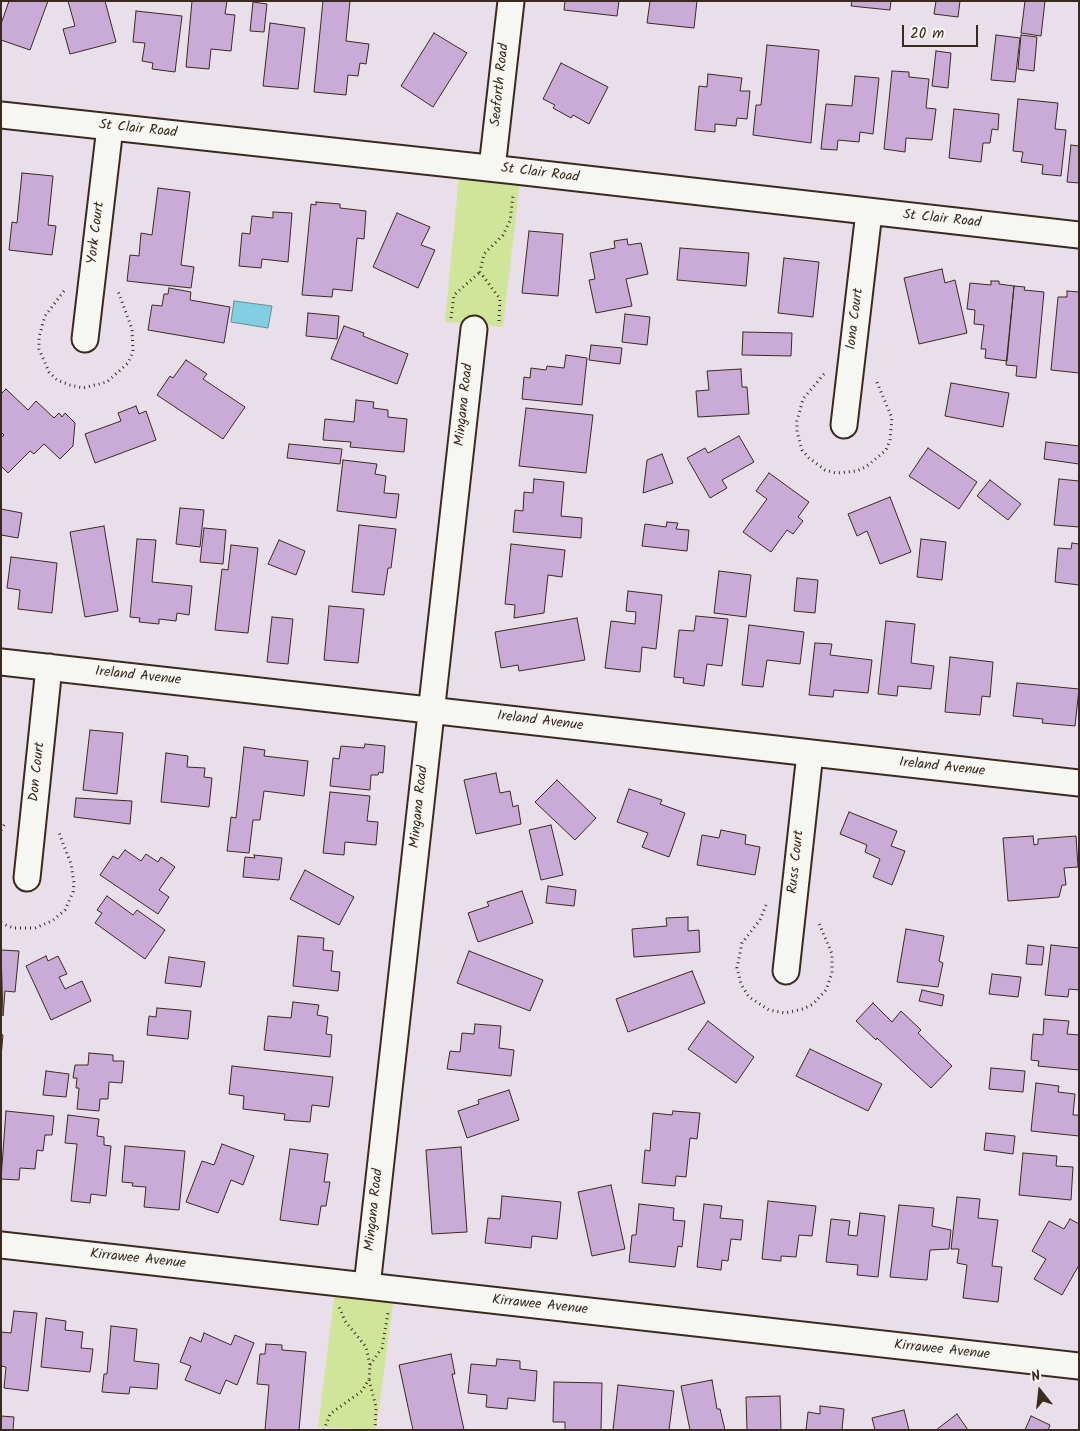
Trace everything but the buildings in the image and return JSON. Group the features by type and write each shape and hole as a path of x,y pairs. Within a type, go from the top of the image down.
{"street":[{"name":"Seaforth Road","path":"492,168 510,1"},
{"name":"St Clair Road","path":"1,115 492,168 1079,235"},
{"name":"York Court","path":"85,339 110,127"},
{"name":"Iona Court","path":"844,425 869,212"},
{"name":"Mingana Road","path":"366,1286 474,329"},
{"name":"Ireland Avenue","path":"1,662 1079,783"},
{"name":"Don Court","path":"27,878 49,667"},
{"name":"Russ Court","path":"786,971 810,753"},
{"name":"Kirrawee Avenue","path":"1,1244 1079,1366"}],"path":[{"path":"340,1304 345,1321 366,1348 370,1365 369,1379 376,1407 375,1430"},
{"path":"370,1365 382,1348 389,1308"},
{"path":"324,1430 326,1419 330,1414 362,1391 369,1379"}],"green space":[{"path":"460,165 521,172 503,327 445,322"},
{"path":"336,1282 395,1290 376,1430 318,1427"}],"water":[{"path":"234,301 272,306 268,328 231,322"}]}
